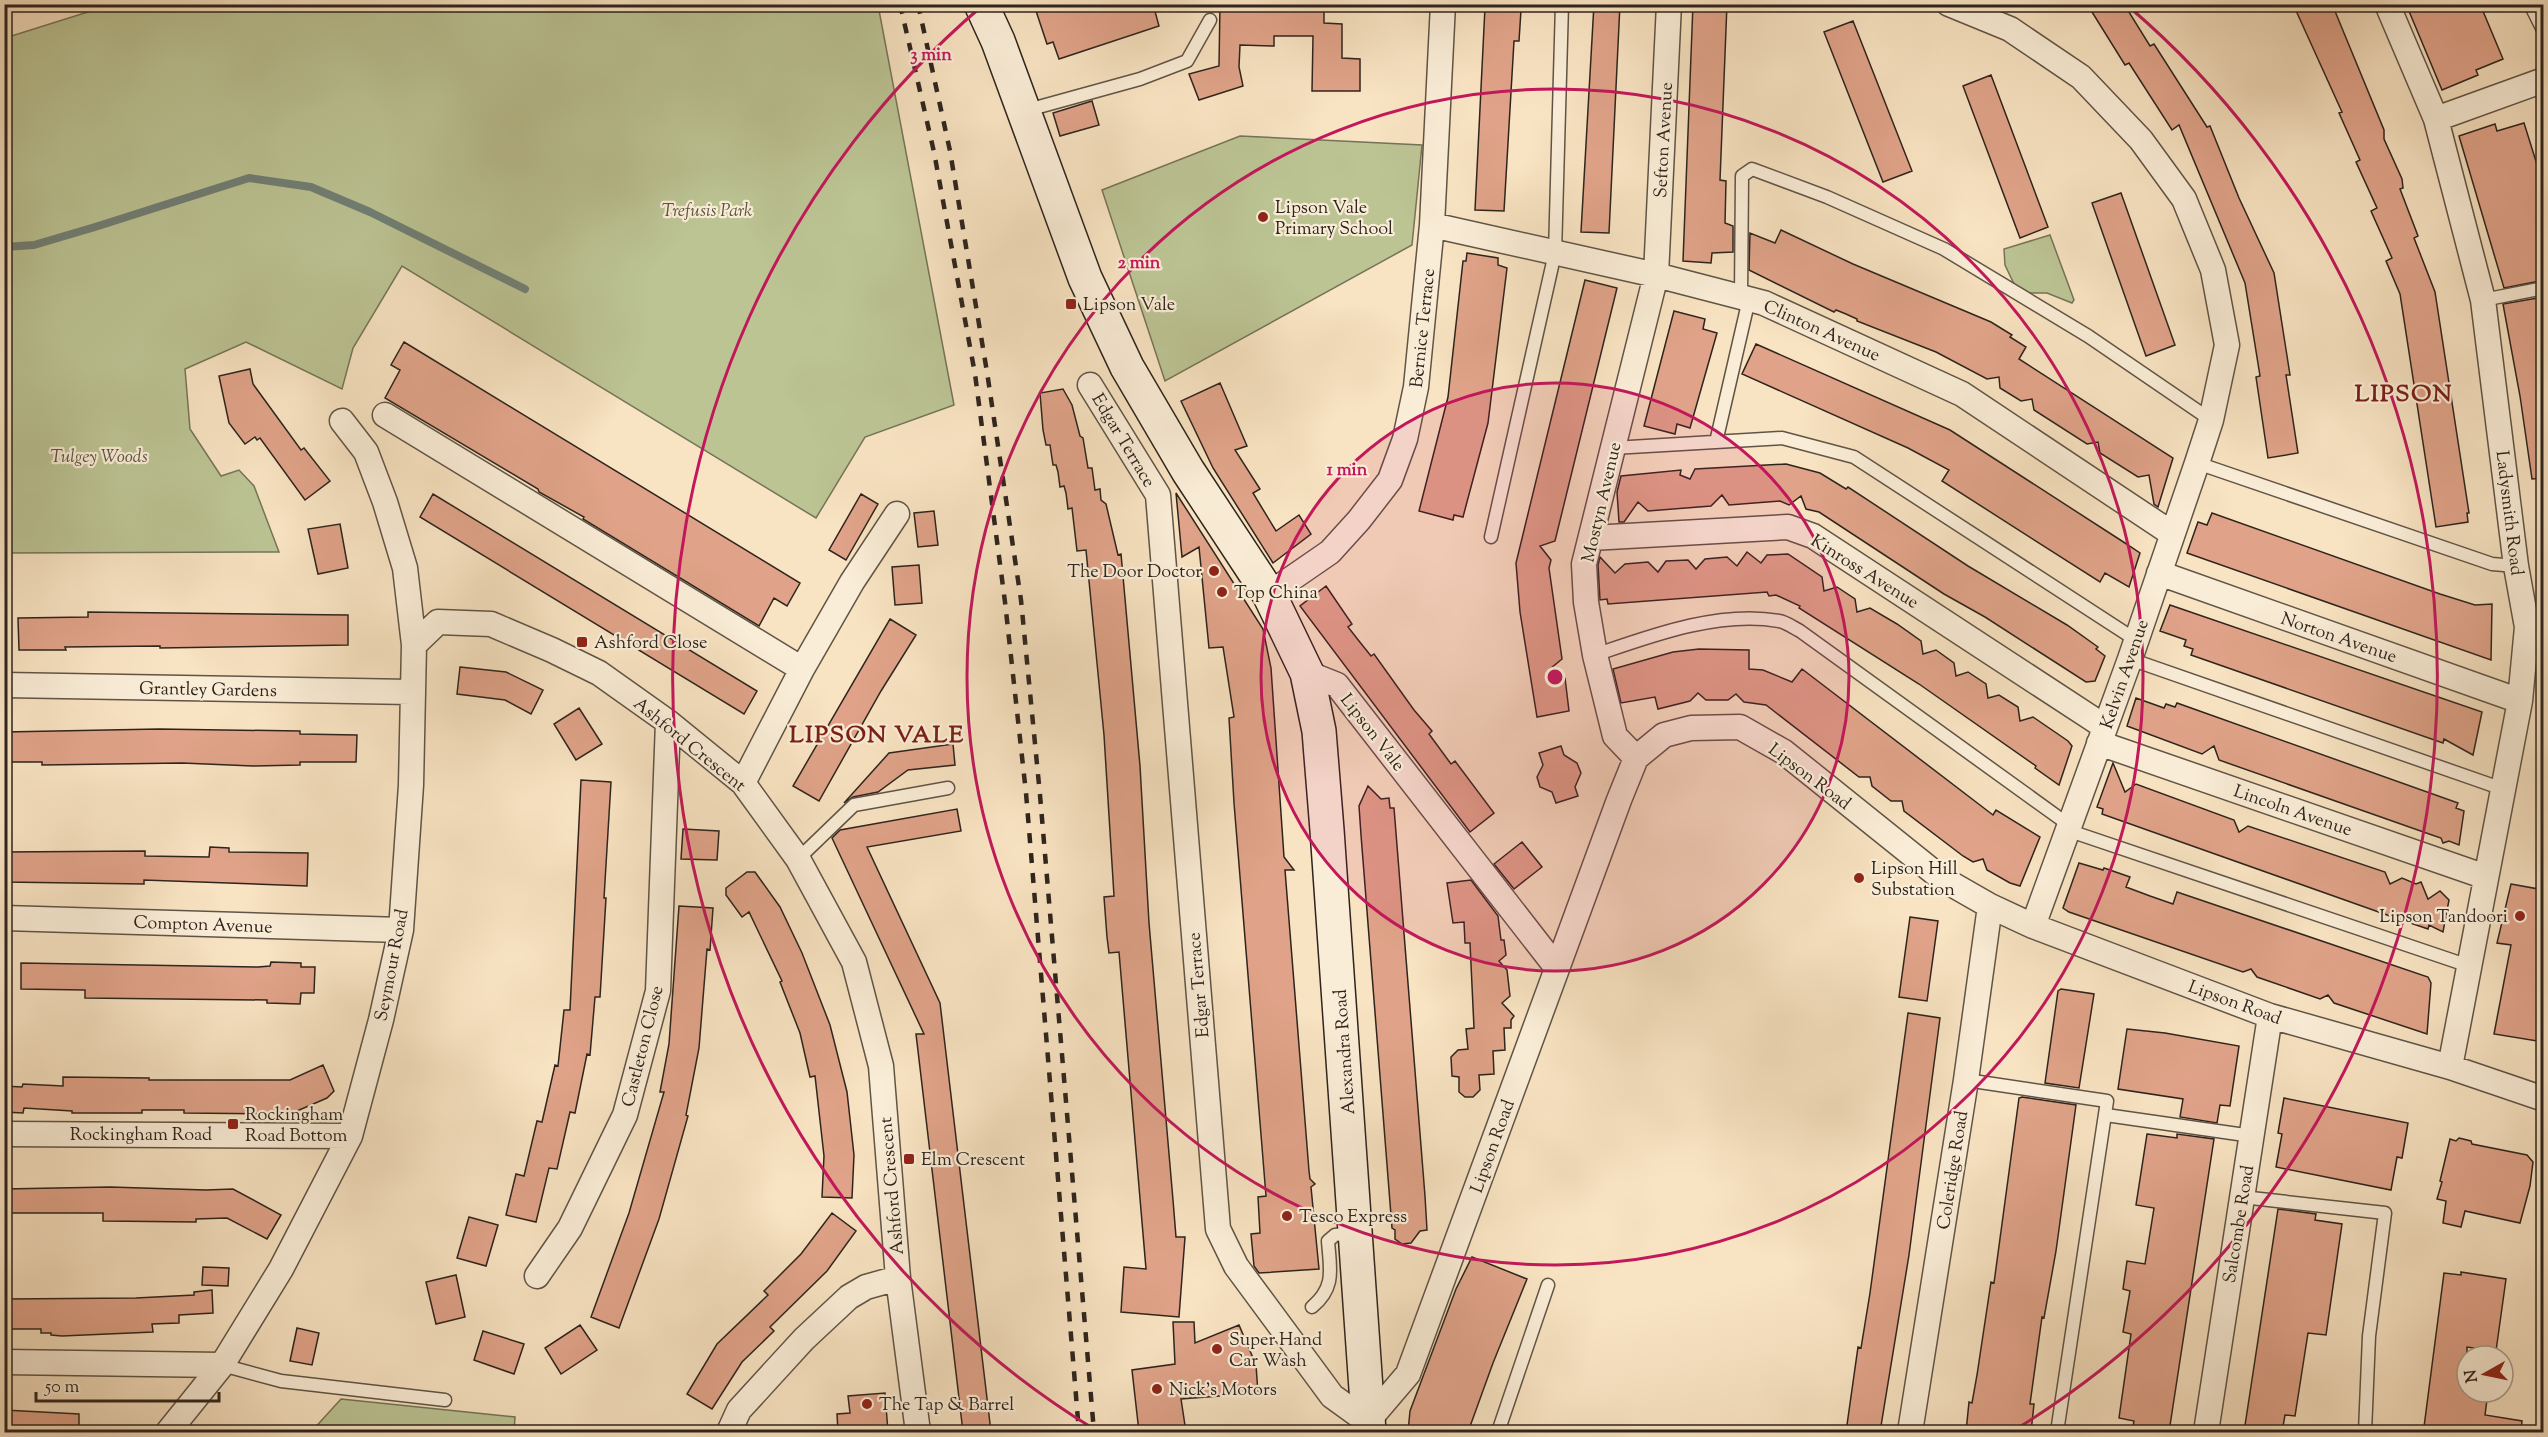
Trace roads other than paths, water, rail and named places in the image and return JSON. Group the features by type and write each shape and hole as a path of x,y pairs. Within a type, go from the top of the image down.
{"main road":[{"path":"981,5 998,41 1085,278 1127,367 1188,471 1269,594 1306,673"},
{"name":"Alexandra Road","path":"1306,673 1319,731 1356,1233 1364,1429"}],"street":[{"name":"Bernice Terrace","path":"1269,594 1330,552 1359,520 1390,480 1405,439 1416,387 1432,225 1443,4"},
{"name":"Sefton Avenue","path":"1656,275 1669,4"},
{"name":"Kelvin Avenue","path":"1949,4 2010,29 2081,77 2138,136 2184,199 2213,270 2227,345 2211,420 2197,463 2033,926"},
{"name":"Ladysmith Road","path":"2387,4 2436,119 2483,300 2516,566 2527,627 2520,700 2450,1067"},
{"path":"2436,119 2544,80"},
{"name":"Clinton Avenue","path":"1432,225 1656,275 1764,303 1962,394 2171,533"},
{"name":"Mostyn Avenue","path":"1636,758 1614,736 1595,654 1586,602 1584,564 1656,275"},
{"name":"Edgar Terrace","path":"1090,384 1158,495 1218,1229 1236,1266 1332,1396 1364,1429"},
{"path":"385,415 802,669"},
{"name":"Seymour Road","path":"168,1432 222,1365 281,1269 350,1136 381,1020 401,930 411,785 411,692 414,645 405,568 385,502 366,452 342,421"},
{"name":"Edgar Terrace","path":"1158,495 1188,471"},
{"path":"743,783 802,669 852,582 897,514"},
{"name":"Kinross Avenue","path":"1591,538 1788,526 1813,536 2102,735"},
{"name":"Norton Avenue","path":"2159,573 2520,700"},
{"name":"Ashford Crescent","path":"414,645 438,622 491,624 599,673 668,722 743,783 798,859 854,962 881,1066 898,1278 918,1432"},
{"name":"Lipson Vale","path":"1306,673 1337,685 1557,968"},
{"name":"Grantley Gardens","path":"4,685 411,692"},
{"name":"Castleton Close","path":"537,1276 570,1228 625,1115 658,991 668,722"},
{"name":"Lipson Road","path":"1364,1429 1408,1374 1636,758 1664,735 1690,728 1740,727 1784,752 1941,878 1990,906 2033,926 2270,1016 2450,1067 2544,1099"},
{"name":"Lincoln Avenue","path":"2102,735 2486,877"},
{"name":"Coleridge Road","path":"1910,1432 1966,1080 1990,906"},
{"name":"Compton Avenue","path":"4,918 401,930"},
{"name":"Salcombe Road","path":"2206,1432 2270,1016"},
{"name":"Rockingham Road","path":"4,1134 350,1136"},
{"path":"729,1432 739,1410 804,1339 849,1298 866,1287 898,1278"},
{"path":"4,1362 222,1365"}],"lane":[{"path":"1491,537 1555,253 1562,4"},
{"path":"2530,4 2544,32"},
{"path":"1023,112 1140,79 1187,61 1210,20"},
{"path":"1716,442 1745,298 1742,176 1752,169 1827,197 1944,249 2088,336 2211,420"},
{"path":"2483,300 2544,288"},
{"path":"1613,448 1782,438 1854,457 2133,649 2503,789"},
{"path":"2197,463 2492,564 2516,566"},
{"path":"1595,654 1692,624 1733,619 1781,621 1800,631 2068,827 2469,966"},
{"path":"798,859 854,805 948,788"},
{"path":"1966,1080 2108,1101 2057,1432"},
{"path":"2106,1115 2252,1136"},
{"path":"2242,1197 2385,1213 2368,1336 2365,1432"},
{"path":"1312,1307 1325,1296 1330,1281 1328,1241 1335,1235 1356,1233"},
{"path":"1498,1432 1548,1285"},
{"path":"222,1365 281,1381 445,1400"}],"waterway":[{"path":"4,247 34,245 249,178 311,187 370,212 525,289"}],"railway":[{"path":"900,4 934,152 975,374 1005,602 1026,793 1079,1432"},
{"path":"918,4 950,151 987,372 1021,600 1040,795 1094,1432"}],"place":[{"name":"Lipson Vale Primary School","path":"1263,217"},
{"name":"Lipson Vale","path":"1071,304"},
{"name":"The Door Doctor","path":"1214,571"},
{"name":"Top China","path":"1222,592"},
{"name":"Ashford Close","path":"582,642"},
{"name":"Lipson Hill Substation","path":"1859,878"},
{"name":"Lipson Tandoori","path":"2520,916"},
{"name":"Rockingham Road Bottom","path":"233,1124"},
{"name":"Elm Crescent","path":"909,1159"},
{"name":"Tesco Express","path":"1287,1216"},
{"name":"Super Hand Car Wash","path":"1217,1349"},
{"name":"Nick's Motors","path":"1157,1389"},
{"name":"The Tap & Barrel","path":"867,1404"}],"district":[{"name":"LIPSON","path":"2404,393"},
{"name":"LIPSON VALE","path":"877,734"}],"park label":[{"name":"Trefusis Park","path":"707,210"},
{"name":"Tulgey Woods","path":"99,456"}]}
